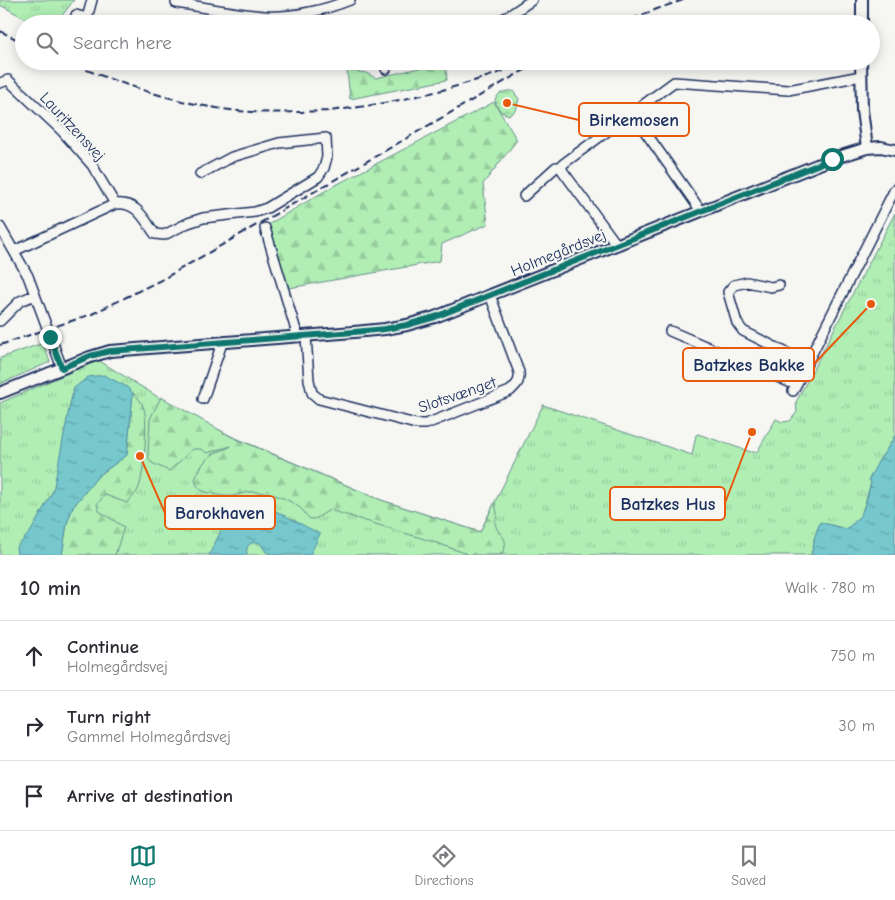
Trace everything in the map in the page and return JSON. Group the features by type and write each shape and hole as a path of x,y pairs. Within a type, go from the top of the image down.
{"street":[{"path":"88,15 92,0"},
{"path":"177,0 176,3 258,15"},
{"path":"292,15 320,10 350,0"},
{"path":"510,15 532,0"},
{"path":"862,0 862,15"},
{"path":"861,70 862,110 868,148"},
{"path":"562,167 563,164 674,82 788,90 861,76"},
{"name":"Lauritzensvej","path":"0,83 8,80 62,131 92,166 115,204"},
{"path":"632,113 701,211"},
{"path":"14,251 115,204 123,203 130,205 139,211 155,234 164,235 203,218 255,212 267,208 318,177 324,168 327,157 326,138 278,143 232,157 200,174"},
{"name":"Holmegårdsvej","path":"2,393 90,356 110,351 385,329 407,325 435,317 832,159 868,148 881,147 895,150"},
{"path":"524,196 556,167 562,167"},
{"path":"562,167 562,170 617,245"},
{"path":"670,331 794,388 895,189"},
{"path":"0,227 28,276 62,368"},
{"path":"265,228 302,336"},
{"path":"780,285 770,287 748,282 734,285 728,292 737,323 743,331 807,363"},
{"path":"0,321 20,301 35,294"},
{"name":"Slotsvænget","path":"302,336 312,393 319,399 416,424 426,424 510,391 518,384 520,379 519,372 490,295"},
{"path":"203,399 222,343"}],"green space":[{"path":"1,0 74,0 62,15 19,15 0,5"},
{"path":"347,70 366,73 376,78 410,70 446,70 447,80 350,99"},
{"path":"513,91 519,99 516,110 509,115 501,112 495,99 500,93"},
{"path":"494,102 517,140 483,184 488,224 442,244 440,261 289,288 269,224 330,188"},
{"path":"895,213 895,435 870,479 871,483 861,516 846,529 837,527 814,539 811,555 0,555 0,403 73,371 77,366 98,360 171,405 231,436 381,500 480,532 543,405 692,455 696,435 698,434 751,452 757,452 776,419 782,422 790,421 797,412 796,402"},
{"path":"43,343 50,362 0,384 0,358"},
{"path":"133,393 144,409 146,424 145,448 139,487 127,503 105,495 97,504 99,511 124,527 115,555 62,555 67,523 73,507 98,476 127,455"},
{"path":"161,397 232,437 381,500 480,532 495,502 497,514 495,522 496,527 505,540 504,549 501,555 470,555 330,510 317,518 311,519 295,504 273,495 246,492 227,496 202,490 198,487 195,479 204,462 214,453 231,446 207,453 201,449 193,449 169,471 152,463 148,452 150,419"}],"water":[{"path":"104,375 127,387 133,393 127,455 98,476 73,507 67,523 62,555 17,554 16,548 31,531 53,491 74,388 88,377"},
{"path":"895,435 895,555 811,555 820,522 846,529 861,514 871,483 869,479"},
{"path":"258,507 272,509 320,534 310,555 274,555 266,552 260,543 251,543 248,546 247,555 209,555 230,513"}],"railway":[{"path":"642,15 683,0"},
{"path":"0,31 15,38"},
{"path":"88,70 162,96 203,106 271,113 332,111 362,107 458,86 508,70"},
{"path":"0,345 92,314 165,278 525,70"}],"place":[{"name":"Birkemosen","path":"507,103"},
{"name":"Batzkes Bakke","path":"871,304"},
{"name":"Batzkes Hus","path":"752,432"},
{"name":"Barokhaven","path":"140,456"}],"route":[{"path":"50,337 62,368 90,356 110,351 354,332 407,325 435,317 832,159"}]}
